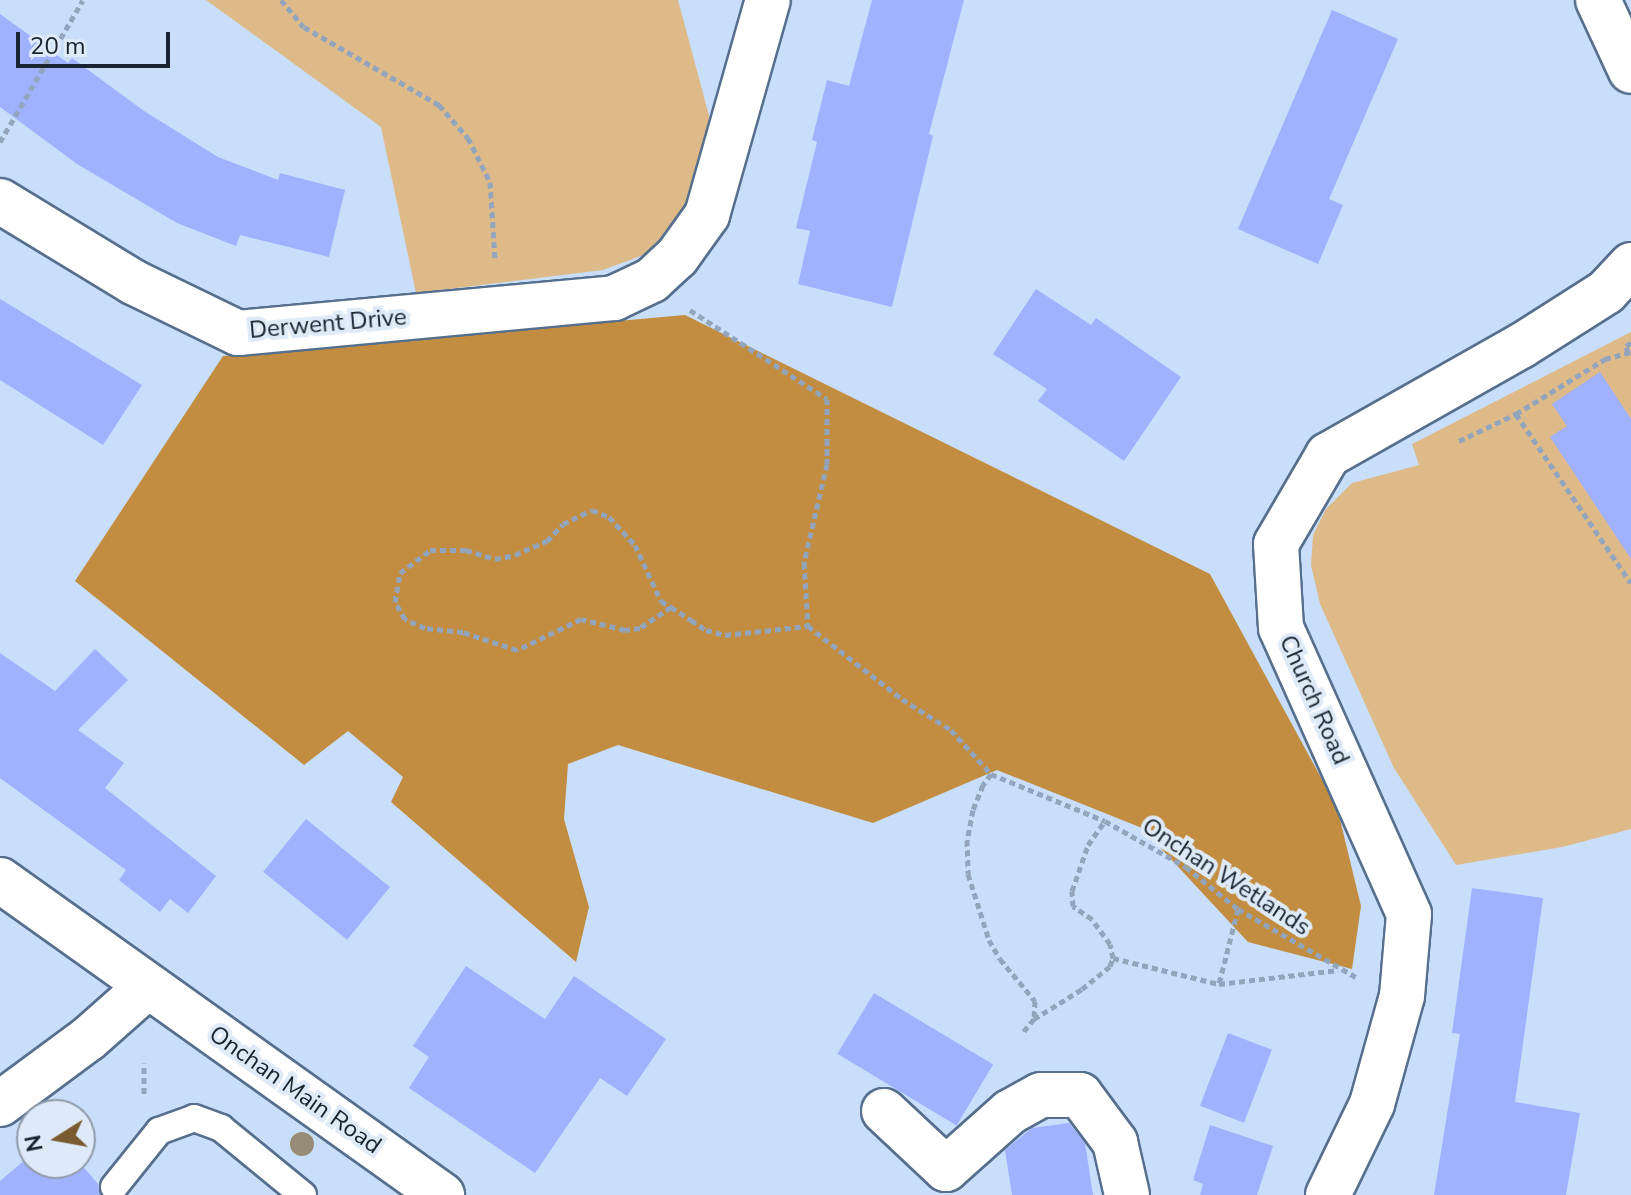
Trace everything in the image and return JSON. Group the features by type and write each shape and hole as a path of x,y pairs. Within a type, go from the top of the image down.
{"main road":[{"path":"664,268 707,215 768,0"},
{"path":"1598,0 1631,71"},
{"name":"Derwent Drive","path":"0,201 133,282 238,333 614,298 664,268"},
{"name":"Church Road","path":"1328,1195 1372,1104 1402,996 1409,914 1281,628 1276,544 1328,455 1521,346 1606,292 1631,265"},
{"name":"Onchan Main Road","path":"0,880 442,1195"},
{"path":"0,1104 88,1039 148,986"},
{"path":"884,1111 946,1169 1010,1112 1041,1095 1080,1095 1115,1142 1127,1195"}],"lane":[{"path":"114,1187 159,1131 194,1118 221,1128 303,1195"}],"path":[{"path":"0,142 83,0"},
{"path":"281,0 304,27 439,105 468,138 490,182 498,309"},
{"path":"664,268 694,312 827,399 827,464 804,563 808,626 725,635 706,630 671,607 661,601 635,545 624,530 609,517 592,510 563,524 547,541 515,555 495,559 466,550 430,550 400,573 395,602 405,619 425,628 463,632 517,650 581,619 625,630 640,628 671,607"},
{"path":"1631,343 1626,346 1628,353 1631,352"},
{"path":"1516,414 1631,583"},
{"name":"Onchan Wetlands","path":"808,626 902,699 951,730 991,774 1105,821 1186,867 1238,909 1338,970 1402,996"},
{"path":"991,774 973,810 967,840 968,874 989,940 1000,959 1035,1001 1034,1019"},
{"path":"1023,1032 1034,1019 1082,989 1110,966 1113,958 1110,944 1092,919 1073,906 1072,891 1088,845 1105,821"},
{"path":"1219,984 1238,909"},
{"path":"1113,958 1219,984 1338,970"}],"shaded area":[{"path":"206,0 678,0 711,123 686,208 646,254 603,270 416,293 381,127"},
{"path":"685,315 1210,574 1337,807 1361,906 1352,969 1248,942 1142,828 997,770 873,823 618,745 568,764 564,819 589,907 576,962 391,802 403,777 348,731 304,765 75,581 223,356"},
{"path":"1631,332 1631,829 1562,847 1456,865 1394,768 1320,604 1311,565 1313,535 1326,509 1352,483 1419,465 1412,444"}],"building":[{"path":"872,0 964,0 929,134 933,136 892,307 798,284 810,231 796,228 817,142 812,140 827,80 849,86"},
{"path":"1332,10 1398,39 1329,199 1343,205 1318,264 1238,229"},
{"path":"0,14 68,63 72,58 144,111 218,157 278,180 280,173 345,190 329,257 240,235 236,246 177,223 77,164 0,107"},
{"path":"1036,289 1091,325 1096,318 1181,377 1124,461 1038,401 1047,389 993,354"},
{"path":"0,299 142,385 103,445 0,380"},
{"path":"1600,372 1631,419 1631,559 1550,437 1567,426 1552,404"},
{"path":"95,649 128,680 78,730 124,763 105,788 216,876 188,913 170,899 160,912 119,880 126,870 0,778 0,653 55,691"},
{"path":"306,819 390,887 347,940 263,872"},
{"path":"1472,888 1543,898 1515,1102 1580,1113 1566,1195 1434,1195 1460,1034 1452,1033"},
{"path":"466,966 545,1019 574,976 666,1039 627,1096 600,1078 535,1173 409,1088 429,1057 413,1046"},
{"path":"874,993 993,1065 957,1125 837,1054"},
{"path":"1228,1033 1272,1050 1244,1123 1200,1106"},
{"path":"1069,1123 1085,1143 1093,1195 1012,1195 1005,1150 1032,1128"},
{"path":"1210,1125 1273,1146 1257,1195 1200,1195 1203,1184 1193,1180"},
{"path":"16,1168 16,1179 94,1179 101,1195 0,1195 0,1181"}]}
